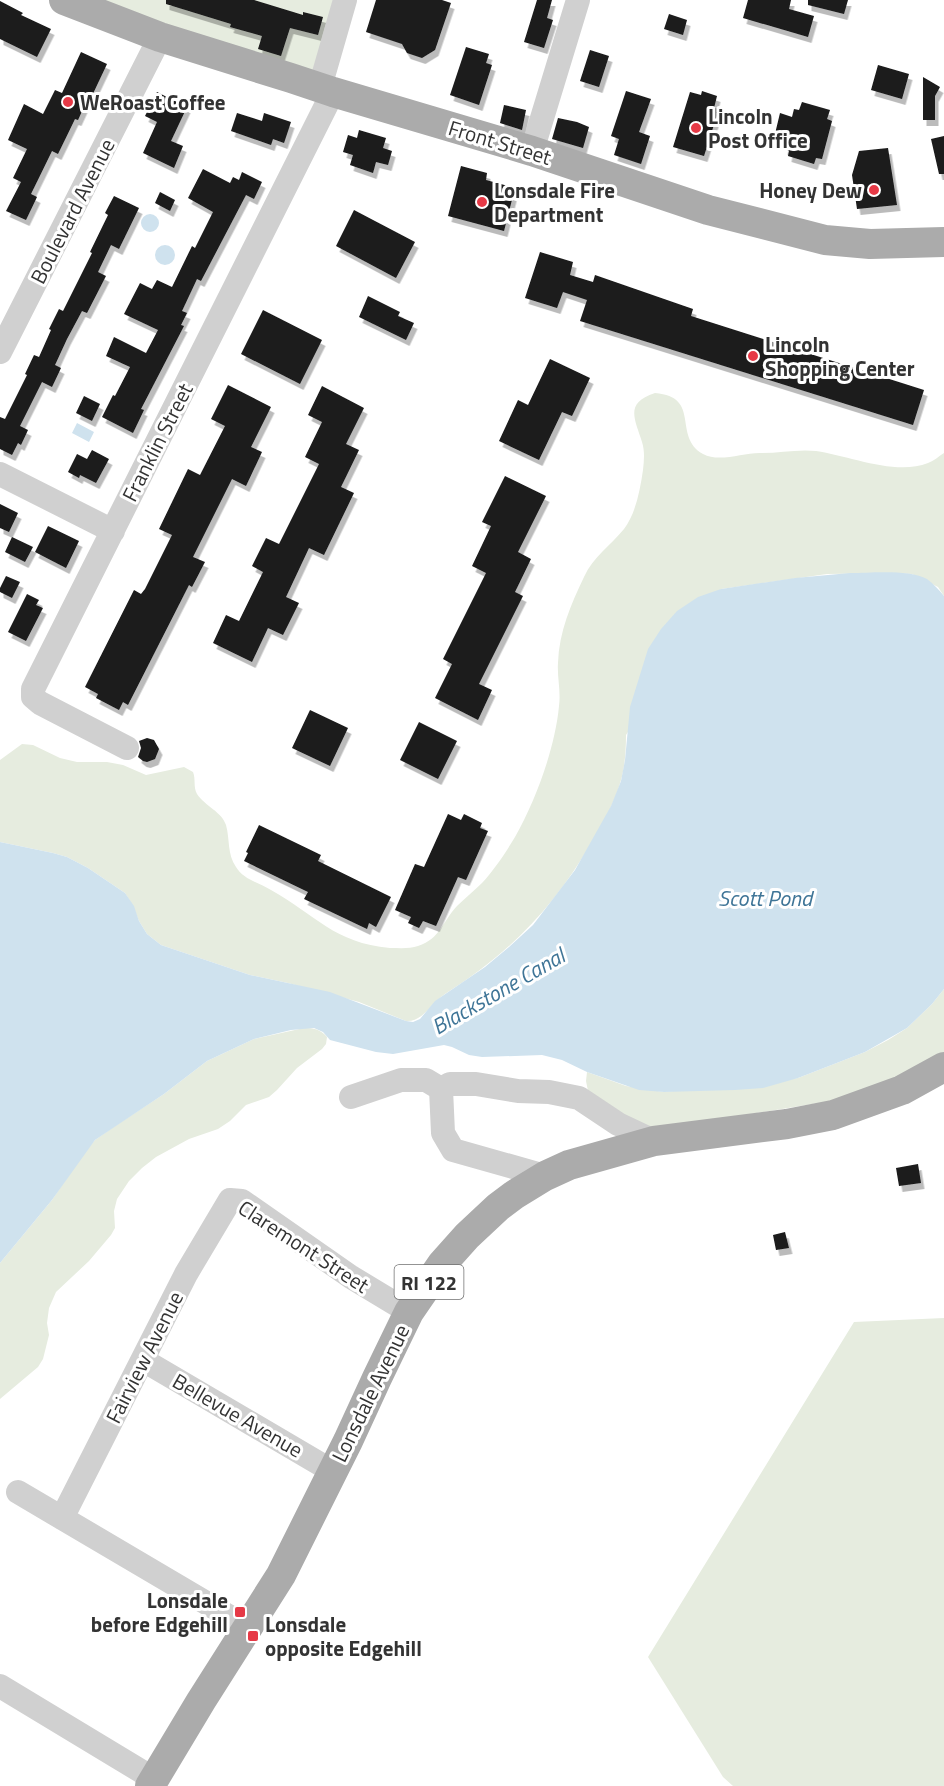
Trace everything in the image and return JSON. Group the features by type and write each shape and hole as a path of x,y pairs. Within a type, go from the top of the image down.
{"main road":[{"name":"Front Street","path":"64,0 159,37 532,151 708,210 825,240 870,244 944,242"},
{"name":"Lonsdale Avenue","path":"152,1783 280,1575 348,1441 409,1312 442,1264 498,1207 545,1176 569,1164 654,1141 787,1124 833,1115 902,1090 944,1067"}],"street":[{"name":"Franklin Street","path":"127,748 40,703 33,697 33,688 113,531 327,90 345,0"},
{"path":"532,151 578,0"},
{"name":"Boulevard Avenue","path":"0,352 159,37"},
{"path":"0,474 113,531"},
{"path":"351,1097 401,1080 426,1080 441,1089"},
{"path":"441,1089 450,1084 476,1084 518,1091 549,1092 579,1098 618,1124 654,1141"},
{"path":"441,1089 443,1133 453,1150 545,1176"},
{"name":"Claremont Street","path":"230,1200 242,1201 351,1277 409,1312"},
{"name":"Fairview Avenue","path":"62,1518 186,1274 230,1200"},
{"name":"Bellevue Avenue","path":"143,1360 332,1471"},
{"path":"18,1492 247,1627"},
{"path":"0,1686 152,1783"}],"shaded area":[{"path":"87,0 333,0 313,76"},
{"path":"655,393 669,396 678,402 683,409 689,437 694,446 710,457 816,451 873,464 902,467 928,463 944,453 944,596 938,587 912,574 895,573 827,574 721,589 626,735 623,769 615,796 592,842 562,888 510,945 440,998 422,1015 406,1021 359,1002 250,975 161,945 147,934 125,893 88,868 67,857 0,842 0,760 22,744 33,745 60,758 77,762 107,762 123,765 146,775 184,767 193,772 197,794 224,820 233,862 247,878 287,899 326,927 354,940 390,948 412,948 432,939 457,906 482,883 500,861 523,822 537,790 549,756 557,722 558,663 566,618 588,570 597,557 624,529 634,509 644,456 635,419 635,407 645,397"},
{"path":"944,989 944,1052 878,1088 837,1100 646,1131 588,1091 587,1072 626,1086 664,1092 798,1078 865,1052 888,1040 907,1028"},
{"path":"304,1028 322,1032 327,1037 326,1044 297,1068 269,1097 246,1105 218,1129 189,1139 156,1157 129,1181 117,1199 114,1211 115,1228 111,1235 89,1261 56,1292 49,1308 47,1323 49,1335 43,1359 38,1367 0,1399 0,1263 52,1200 84,1153 95,1140 164,1094 207,1061 254,1039"},
{"path":"944,1318 944,1786 733,1786 723,1777 648,1657 854,1322"}],"water":[{"path":"150,214 156,217 159,223 156,229 150,232 144,229 141,223 144,217"},
{"path":"165,245 172,248 175,255 172,262 165,265 158,262 155,255 158,248"},
{"path":"77,423 94,432 89,442 72,433"},
{"name":"Scott Pond","path":"890,572 920,576 930,581 944,596 944,989 907,1028 865,1052 798,1078 763,1088 664,1092 639,1090 587,1072 562,1060 542,1055 482,1057 469,1055 444,1045 393,1054 376,1052 330,1040 323,1032 314,1028 291,1030 254,1039 207,1061 164,1094 95,1140 52,1200 0,1263 0,842 67,857 88,868 125,893 147,934 161,945 250,975 330,992 413,1022 420,1019 435,1001 485,967 533,925 575,870 611,806 621,781 630,707 648,649 677,611 698,597 721,589 795,578"}],"building":[{"path":"166,0 254,0 303,15 303,12 323,17 318,35 290,28 281,56 258,49 262,36 166,4"},
{"path":"376,0 442,0 451,3 435,50 422,58 407,53 402,44 366,32"},
{"path":"537,0 552,0 547,18 553,20 544,48 524,42"},
{"path":"748,0 791,0 789,9 814,16 808,37 743,18"},
{"path":"808,0 848,0 844,14 808,5"},
{"path":"0,1 23,13 21,15 51,29 37,57 0,39"},
{"path":"669,14 687,20 683,35 664,29"},
{"path":"466,47 489,54 486,63 492,65 479,105 450,95"},
{"path":"590,50 609,56 599,87 580,81"},
{"path":"81,52 107,64 90,100 88,98 78,120 75,119 58,154 52,151 31,194 37,197 26,220 6,211 21,182 13,178 27,149 8,140 24,104 43,114 55,90 62,93"},
{"path":"878,65 909,74 902,99 871,90"},
{"path":"923,77 940,87 935,96 935,120 923,120"},
{"path":"626,91 651,99 639,132 650,136 641,164 614,155 619,139 611,136"},
{"name":"Lincoln Post Office","path":"702,91 717,96 714,108 719,109 704,156 673,147 690,92 701,95"},
{"path":"157,92 187,107 171,141 183,146 174,168 143,153 157,122 145,116"},
{"path":"802,102 830,110 827,119 832,121 822,159 816,158 814,164 788,156 789,151 784,149 786,142 774,138 780,113 792,117 794,109 799,110"},
{"path":"504,105 526,110 522,130 500,123"},
{"path":"237,113 262,121 264,113 291,122 284,143 273,139 271,145 231,131"},
{"path":"558,118 589,127 583,148 552,139"},
{"path":"359,130 386,138 383,148 392,151 388,165 376,162 373,173 350,165 353,155 343,152 348,135 357,138"},
{"path":"944,136 944,174 939,174 931,139"},
{"name":"Honey Dew","path":"888,148 897,205 857,209 852,175 859,151"},
{"name":"Lonsdale Fire Department","path":"461,166 487,173 486,180 515,188 504,231 448,216"},
{"path":"203,169 230,183 233,177 239,180 242,172 262,182 254,199 246,195 201,281 197,279 182,311 187,313 181,325 184,326 141,409 144,410 133,433 102,417 130,367 106,356 114,337 146,353 158,330 124,314 140,283 152,289 157,280 172,287 192,246 195,248 213,212 188,198"},
{"path":"160,192 175,200 170,211 155,203"},
{"path":"114,196 139,208 119,249 111,245 98,272 106,276 87,313 82,311 67,339 55,365 61,368 52,387 42,382 20,426 28,430 21,445 18,443 12,455 0,449 0,417 5,419 27,375 25,374 34,355 39,357 59,309 63,311 92,253 90,252 108,215 105,213"},
{"path":"354,210 415,242 396,278 336,246"},
{"name":"Lincoln Shopping Center","path":"540,252 573,262 570,275 593,282 595,275 693,309 691,316 924,390 913,425 580,321 587,300 563,292 557,308 525,298"},
{"path":"368,296 400,312 398,316 414,323 406,340 359,317"},
{"path":"263,310 322,340 300,384 241,354"},
{"path":"550,359 590,378 572,416 562,412 539,460 499,441 518,400 528,405"},
{"path":"228,385 271,407 251,447 262,452 246,486 232,479 193,557 205,562 192,587 189,585 128,705 123,702 119,710 96,698 98,694 85,687 134,590 141,594 145,589 172,535 159,529 188,469 200,475 225,426 211,419"},
{"path":"322,386 364,408 346,444 359,450 341,487 354,493 324,555 309,548 286,597 299,603 283,635 268,628 252,662 213,643 226,615 239,621 263,572 252,566 266,538 279,544 319,464 305,457 322,422 308,415"},
{"path":"84,396 100,404 92,421 76,413"},
{"path":"92,450 109,459 96,483 68,472 77,454 87,459"},
{"path":"505,476 546,496 518,552 531,559 515,592 523,596 479,684 492,690 478,720 435,698 452,664 443,659 486,573 472,566 491,526 482,522"},
{"path":"0,504 18,513 9,532 0,528"},
{"path":"48,526 79,541 66,568 35,552"},
{"path":"12,537 33,547 25,562 5,552"},
{"path":"6,576 20,582 12,598 0,592"},
{"path":"27,594 39,600 36,605 43,608 26,641 8,632"},
{"path":"310,710 348,728 330,766 292,748"},
{"path":"419,722 457,741 438,779 400,760"},
{"path":"147,738 154,740 159,749 155,759 147,762 138,757 141,748 139,741"},
{"path":"448,814 461,820 464,814 482,823 480,828 488,831 466,880 458,877 436,926 423,921 419,928 408,923 411,917 395,910 415,864 424,867"},
{"path":"259,825 321,855 318,861 391,897 376,927 369,923 367,929 304,899 308,892 244,861"},
{"path":"918,1164 921,1183 899,1186 896,1168"},
{"path":"785,1232 789,1248 776,1250 773,1235"}],"place":[{"name":"WeRoast Coffee","path":"68,102"},
{"name":"Lincoln Post Office","path":"696,128"},
{"name":"Honey Dew","path":"874,190"},
{"name":"Lonsdale Fire Department","path":"482,202"},
{"name":"Lincoln Shopping Center","path":"753,356"},
{"name":"Lonsdale before Edgehill","path":"240,1612"},
{"name":"Lonsdale opposite Edgehill","path":"253,1636"}],"water label":[{"name":"Blackstone Canal","path":"498,991"}]}
